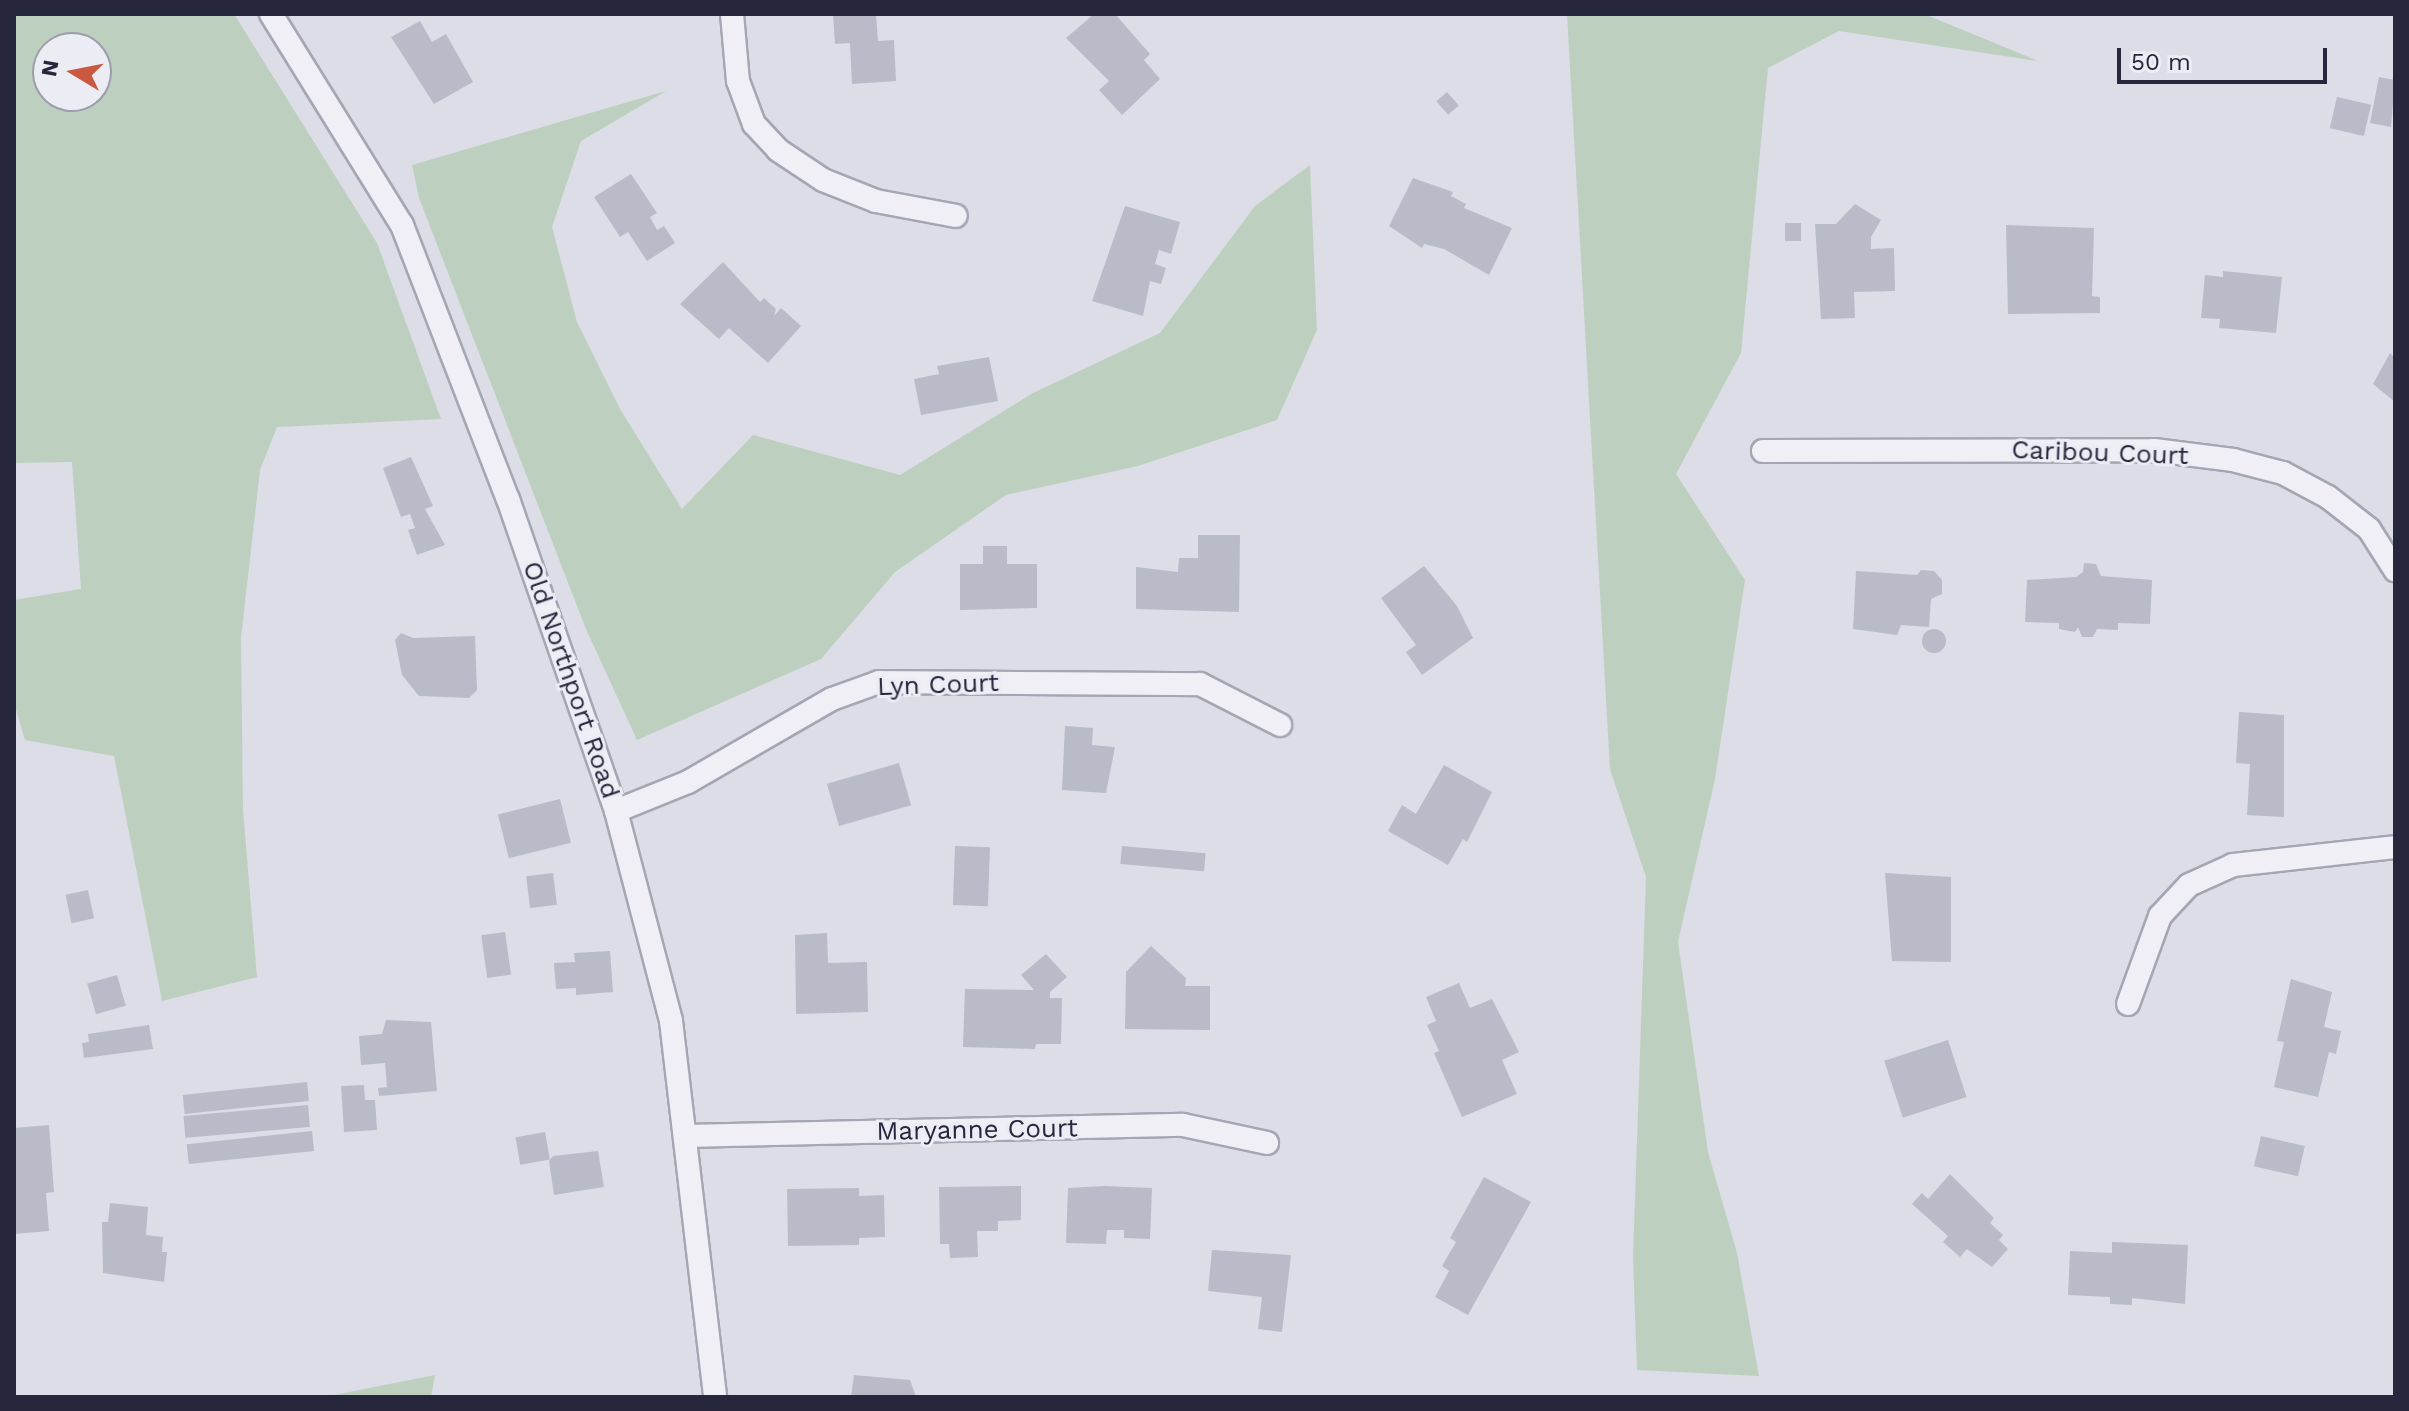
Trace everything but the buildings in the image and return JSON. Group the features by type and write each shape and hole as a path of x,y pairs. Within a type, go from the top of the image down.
{"street":[{"name":"Old Northport Road","path":"271,14 402,225 508,499 616,811 671,1021 715,1397"},
{"path":"732,14 738,81 754,124 778,150 823,180 876,201 956,216"},
{"name":"Caribou Court","path":"1763,451 2154,450 2233,460 2283,473 2328,497 2369,529 2395,570"},
{"name":"Lyn Court","path":"616,811 688,782 832,699 879,682 1200,684 1280,725"},
{"path":"2128,1004 2160,916 2189,885 2233,865 2395,847"},
{"name":"Maryanne Court","path":"685,1136 1183,1125 1267,1143"}],"green space":[{"path":"14,14 234,14 377,243 441,419 277,427 260,470 241,638 243,810 257,977 162,1001 114,756 25,740 14,703 14,600 81,589 72,462 14,463"},
{"path":"1567,14 1924,14 2038,61 1839,31 1768,68 1741,353 1676,474 1745,580 1715,779 1678,942 1708,1152 1737,1253 1759,1376 1637,1370 1633,1258 1646,877 1610,769"},
{"path":"666,91 581,141 552,227 577,322 620,409 682,509 753,435 900,475 1033,393 1160,333 1255,206 1310,165 1317,330 1277,420 1138,466 1006,495 895,572 821,659 637,740 586,629 419,198 412,165"},
{"path":"435,1375 431,1397 324,1397"}]}
